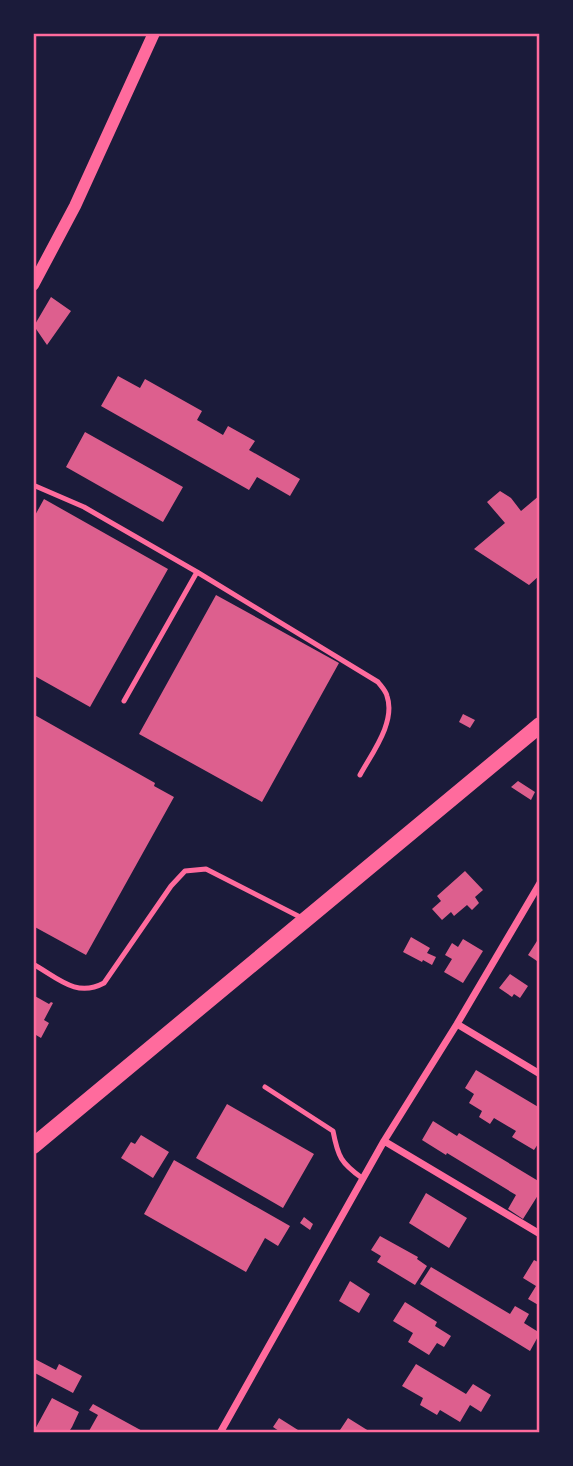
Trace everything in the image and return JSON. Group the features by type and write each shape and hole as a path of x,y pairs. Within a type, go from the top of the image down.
{"main road":[{"path":"33,1146 540,725"}],"street":[{"path":"33,285 75,206 153,33"},
{"path":"220,1433 362,1178 540,883"},
{"path":"457,1024 540,1074"},
{"path":"384,1141 540,1234"}],"lane":[{"path":"33,485 84,507 378,682 387,696 389,714 384,731 360,775"},
{"path":"124,701 197,572"},
{"path":"33,964 78,990 92,990 104,983 171,886 185,871 206,869 305,920"},
{"path":"265,1087 333,1131 338,1156 362,1178"}],"building":[{"path":"51,297 71,311 47,345 34,326"},
{"path":"118,376 140,388 145,379 202,411 197,420 223,435 228,426 255,441 249,450 300,479 290,496 257,477 249,490 101,406"},
{"path":"85,432 183,487 163,522 66,467"},
{"path":"500,491 511,498 521,511 540,495 540,575 529,585 474,549 505,523 487,502"},
{"path":"44,499 168,569 90,707 33,675 33,519"},
{"path":"216,595 339,663 262,802 139,734"},
{"path":"33,714 155,783 154,786 174,797 86,955 33,926"},
{"path":"463,714 475,720 470,728 459,722"},
{"path":"518,781 535,792 531,800 511,787"},
{"path":"465,871 483,890 475,897 479,903 472,910 467,905 454,916 451,912 442,920 432,909 441,901 437,896"},
{"path":"411,937 430,948 427,953 436,957 432,965 403,952"},
{"path":"463,939 483,951 463,983 444,972 452,959 445,955 452,943 458,947"},
{"path":"537,941 540,942 540,963 528,955"},
{"path":"510,974 528,986 520,998 514,994 512,997 499,988"},
{"path":"33,995 49,1004 53,1003 44,1020 49,1023 41,1038 36,1035 33,1039"},
{"path":"476,1070 540,1108 540,1146 538,1144 534,1150 512,1137 516,1131 494,1118 490,1124 479,1117 482,1111 469,1103 474,1094 465,1088"},
{"path":"227,1104 314,1154 283,1208 196,1158"},
{"path":"433,1121 457,1136 459,1133 540,1182 540,1192 523,1219 508,1209 516,1195 422,1140"},
{"path":"141,1135 169,1152 153,1178 121,1158 131,1142 135,1144"},
{"path":"174,1160 290,1226 278,1246 265,1238 246,1272 144,1214"},
{"path":"426,1193 467,1218 449,1248 409,1223"},
{"path":"304,1217 313,1224 310,1230 300,1223"},
{"path":"380,1236 418,1257 417,1259 427,1266 415,1285 377,1262 381,1256 371,1250"},
{"path":"534,1260 540,1263 540,1306 528,1299 536,1286 523,1278"},
{"path":"431,1267 510,1314 515,1306 529,1314 524,1323 540,1333 530,1351 420,1284"},
{"path":"350,1281 370,1294 359,1313 339,1301"},
{"path":"405,1302 437,1322 435,1326 451,1336 444,1347 437,1343 429,1355 408,1342 413,1333 393,1321"},
{"path":"33,1358 56,1370 59,1364 82,1376 73,1393 33,1372"},
{"path":"416,1364 466,1394 473,1384 491,1395 481,1412 470,1405 460,1422 440,1410 437,1415 420,1405 423,1398 402,1386"},
{"path":"52,1398 79,1412 72,1427 68,1433 33,1433"},
{"path":"93,1404 146,1433 92,1433 89,1431 98,1415 89,1410"},
{"path":"279,1418 298,1430 296,1433 282,1433 273,1427"},
{"path":"348,1418 372,1433 338,1433"}]}
